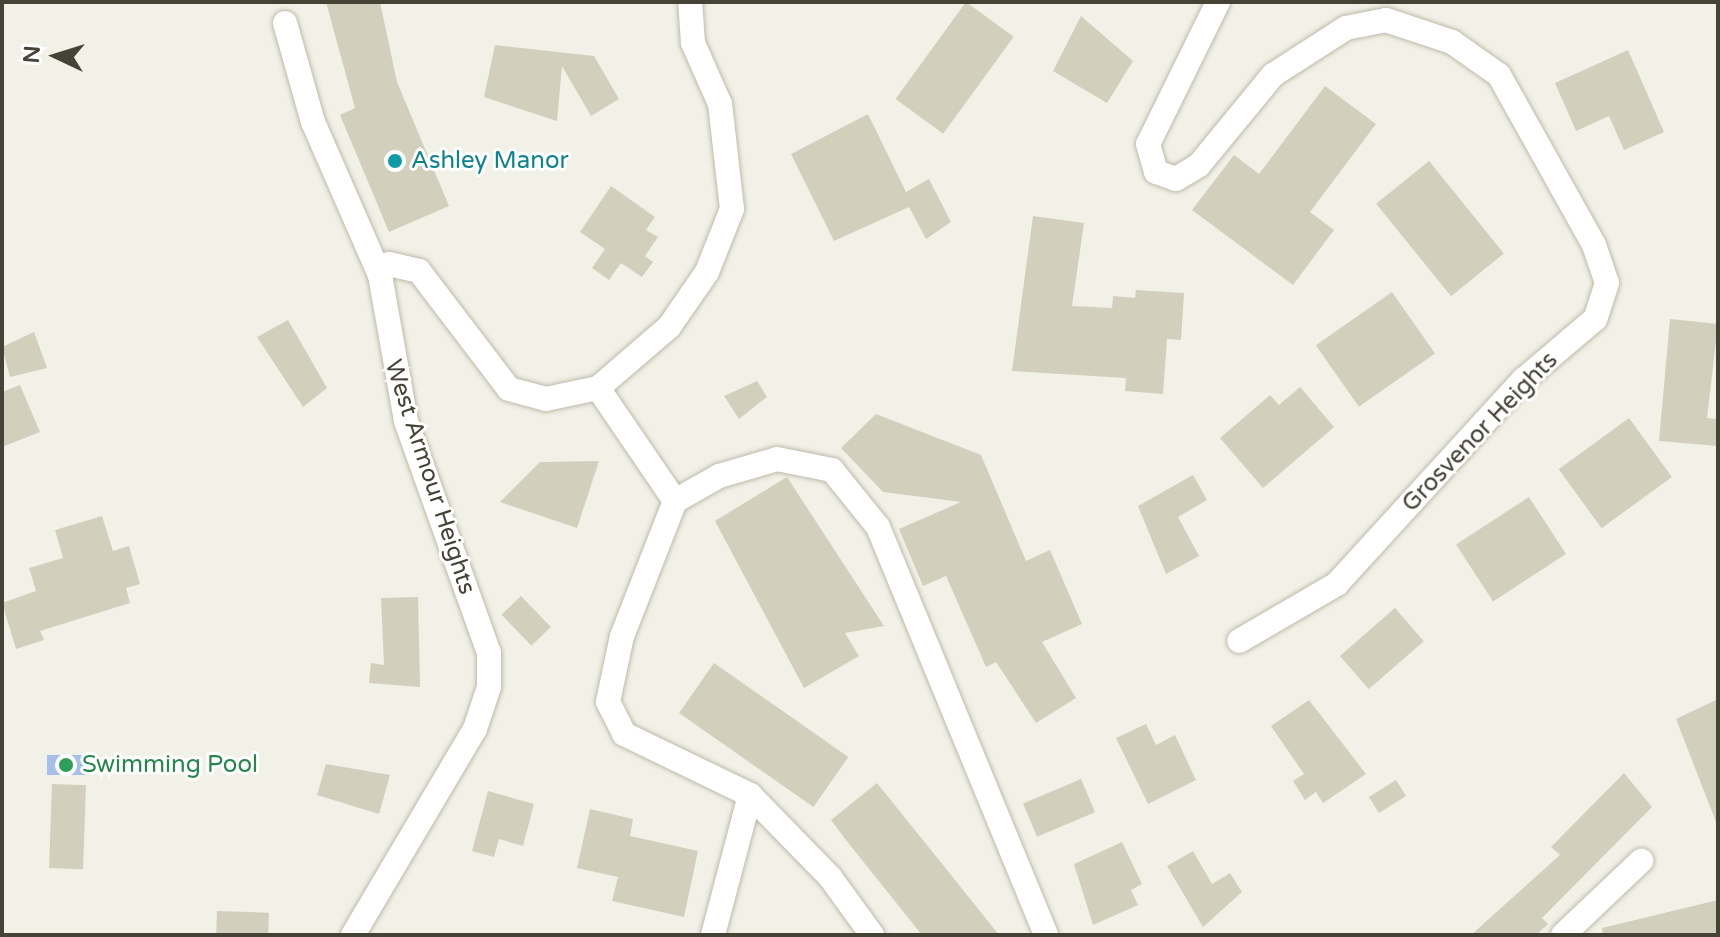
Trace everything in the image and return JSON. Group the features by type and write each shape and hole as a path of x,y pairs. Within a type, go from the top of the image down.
{"street":[{"name":"Grosvenor Heights","path":"1218,2 1148,144 1156,172 1176,179 1199,165 1273,75 1346,28 1386,20 1452,42 1499,75 1594,245 1607,283 1595,319 1523,380 1337,584 1239,641"},
{"path":"380,275 389,264 419,271 509,389 546,399 598,388 669,327 707,272 732,209 720,104 693,43 696,3"},
{"name":"West Armour Heights","path":"285,23 313,122 380,275 406,421 489,653 489,687 475,729 353,935"},
{"path":"598,388 675,501"},
{"path":"872,935 830,877 750,795 624,734 608,702 622,636 675,501 719,476 777,459 832,470 878,527 1046,935"},
{"path":"713,935 750,795"},
{"path":"1563,935 1587,925 1641,861"}],"water":[{"name":"Swimming Pool","path":"47,755 85,755 85,775 47,775"}],"building":[{"name":"Ashley Manor","path":"326,2 380,2 397,82 449,206 389,232 340,115 355,108"},
{"path":"966,2 1014,37 943,134 895,99"},
{"path":"1081,16 1133,61 1107,103 1053,71"},
{"path":"495,45 594,56 619,99 591,116 562,66 557,121 484,97"},
{"path":"1628,50 1664,132 1624,150 1609,116 1576,131 1555,83"},
{"path":"1325,86 1376,124 1310,212 1334,230 1293,285 1192,210 1234,155 1259,174"},
{"path":"868,114 906,192 929,179 951,222 926,239 909,207 834,241 791,154"},
{"path":"1429,161 1504,253 1451,296 1376,204"},
{"path":"611,186 655,217 646,230 658,237 645,256 653,262 642,277 621,263 609,280 592,268 605,249 580,232"},
{"path":"1033,216 1084,223 1072,306 1112,308 1113,296 1135,298 1136,290 1184,293 1181,340 1167,339 1163,394 1125,391 1126,378 1012,371"},
{"path":"1392,292 1435,353 1359,407 1316,345"},
{"path":"1670,319 1718,324 1707,418 1718,419 1718,446 1659,441"},
{"path":"288,320 327,388 303,407 257,337"},
{"path":"34,332 47,368 10,377 2,347"},
{"path":"757,381 767,397 739,419 724,396"},
{"path":"20,385 40,432 2,447 2,392"},
{"path":"1300,387 1334,427 1263,488 1220,438 1270,395 1279,405"},
{"path":"876,414 981,455 1026,561 1050,550 1082,624 1042,642 1076,698 1036,723 996,662 986,667 946,576 923,586 899,529 961,502 883,492 841,448"},
{"path":"1629,418 1672,477 1602,528 1559,469"},
{"path":"599,461 577,528 500,502 540,462"},
{"path":"1193,475 1207,500 1178,517 1199,556 1166,574 1138,506"},
{"path":"787,477 884,626 845,633 859,656 804,688 715,521"},
{"path":"1529,497 1566,554 1493,601 1456,544"},
{"path":"102,516 113,551 129,546 140,584 126,588 130,603 40,631 44,640 16,649 2,603 36,591 29,568 63,558 55,530"},
{"path":"521,596 551,627 531,646 502,615"},
{"path":"418,597 420,687 369,683 371,663 384,665 381,598"},
{"path":"1395,608 1424,641 1369,689 1340,656"},
{"path":"714,663 848,757 813,807 679,713"},
{"path":"1718,699 1718,827 1676,719"},
{"path":"1309,700 1366,774 1323,803 1316,792 1305,800 1293,781 1304,774 1271,726"},
{"path":"1146,724 1156,745 1175,735 1196,780 1148,804 1116,738"},
{"path":"326,764 390,775 379,814 317,795"},
{"path":"1624,773 1652,807 1542,918 1548,924 1536,935 1471,935 1560,855 1551,847"},
{"path":"1081,779 1095,812 1037,837 1023,804"},
{"path":"1396,780 1406,796 1379,813 1369,797"},
{"path":"877,783 999,935 922,935 831,820"},
{"path":"52,784 86,785 83,869 49,868"},
{"path":"488,791 534,804 523,846 499,839 494,857 472,851"},
{"path":"590,809 633,819 630,836 698,851 684,917 612,901 618,877 577,868"},
{"path":"1122,842 1142,884 1131,890 1138,905 1093,925 1074,864"},
{"path":"1193,851 1212,884 1230,873 1242,892 1203,927 1167,866"},
{"path":"1718,900 1718,935 1603,935 1602,928"},
{"path":"217,911 269,913 268,935 216,935"}],"place":[{"name":"Ashley Manor","path":"395,161"},
{"name":"Swimming Pool","path":"66,765"}]}
